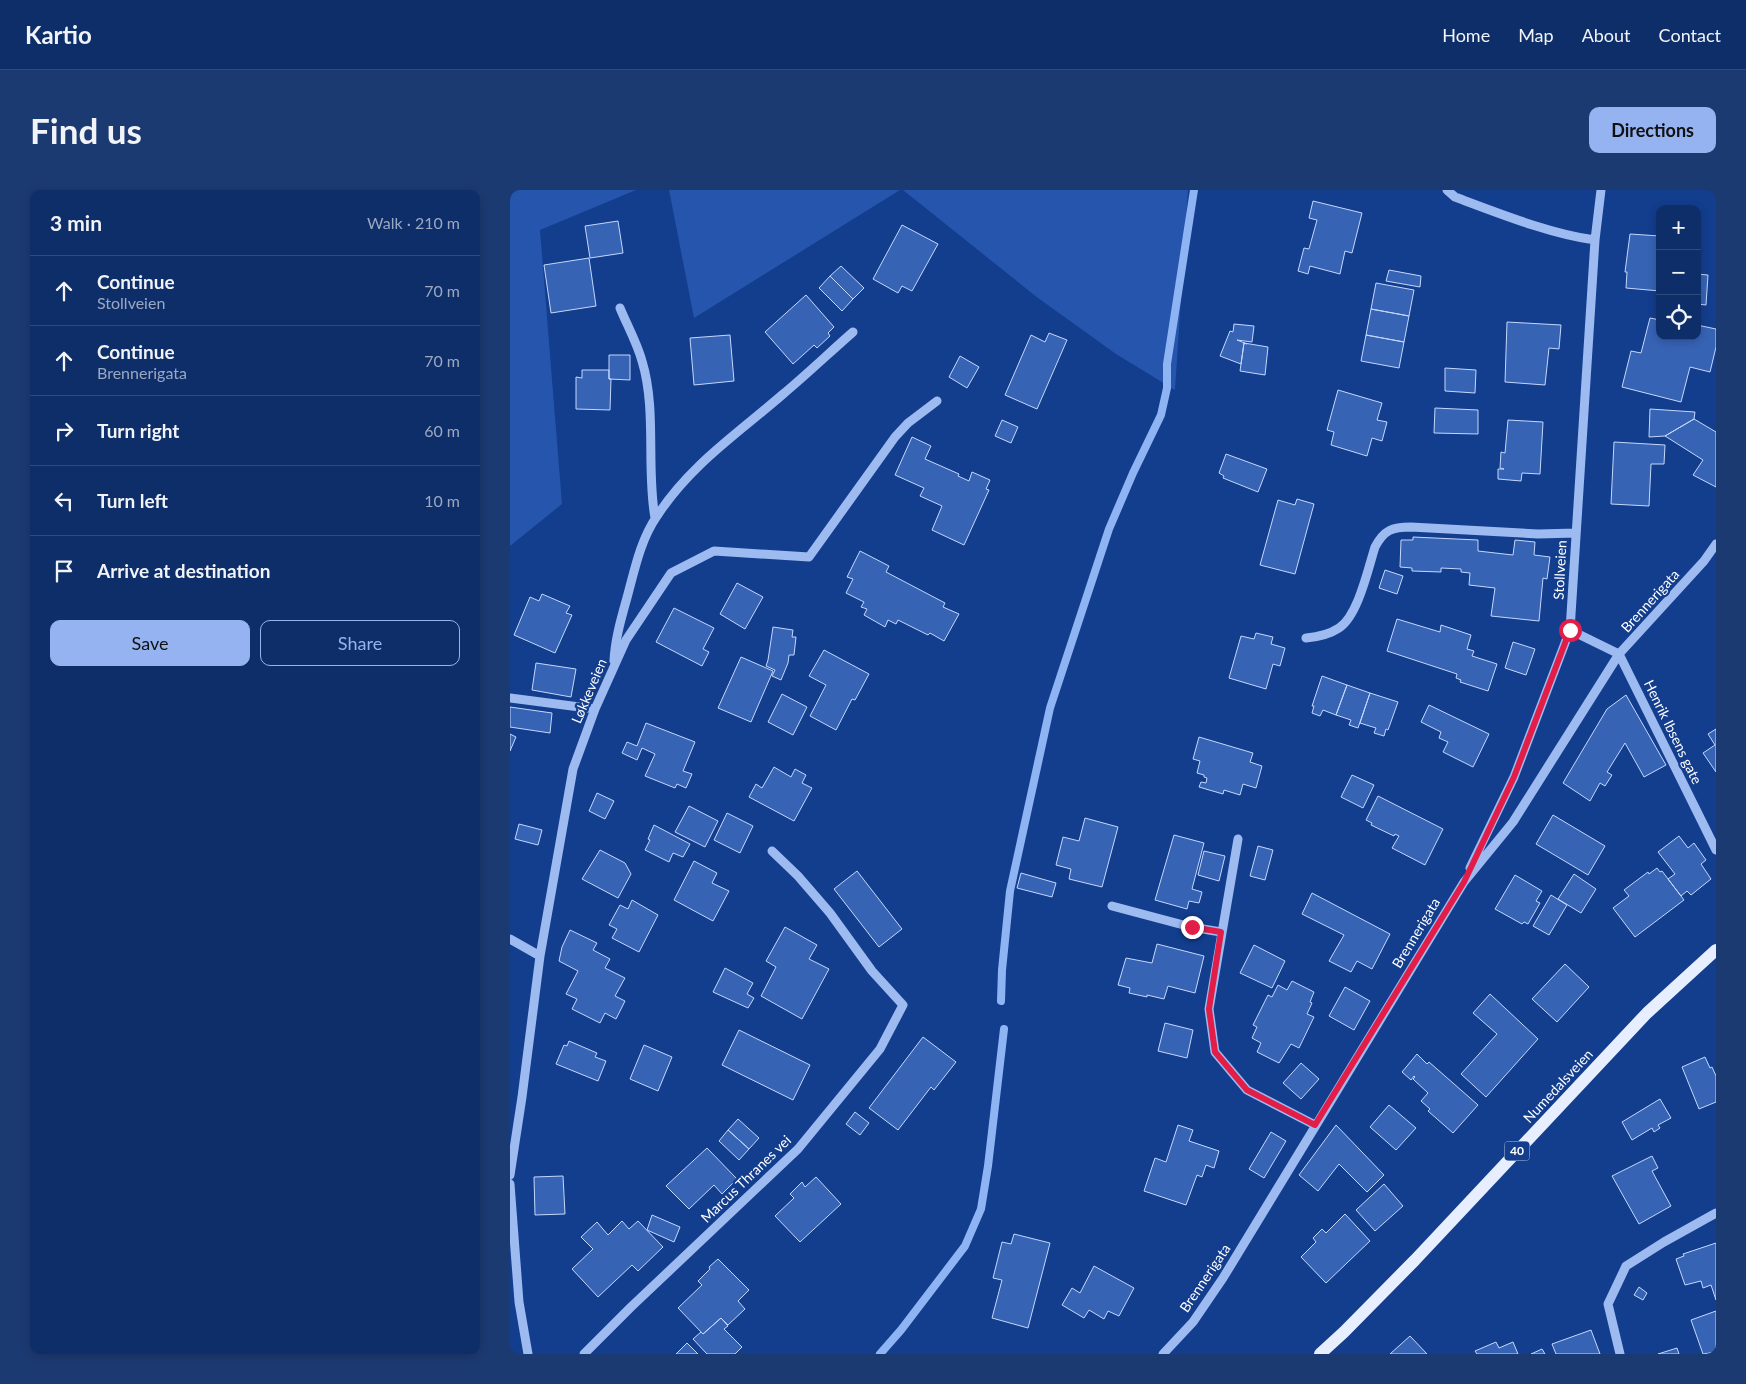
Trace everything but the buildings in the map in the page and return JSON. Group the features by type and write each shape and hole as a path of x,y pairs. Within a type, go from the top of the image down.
{"main road":[{"name":"Numedalsveien","path":"1320,1354 1415,1260 1647,1013 1716,950"}],"street":[{"path":"1447,190 1455,197 1515,219 1580,238 1595,240"},
{"name":"Stollveien","path":"1464,882 1514,777 1570,630 1595,240 1601,190"},
{"path":"620,308 642,362 647,393 652,461 652,497 656,518"},
{"path":"613,669 618,630 640,552 656,518 675,491 694,469 716,449 783,395 853,332"},
{"name":"Løkkeveien","path":"510,1175 540,956 573,769 595,709 626,640 671,573 714,551 809,557 895,437 908,422 937,400"},
{"path":"1306,638 1320,636 1339,628 1352,614 1375,547 1380,537 1391,529 1411,527 1538,534 1576,533"},
{"name":"Brennerigata","path":"1163,1354 1193,1322 1223,1278 1464,882 1513,822 1619,654 1704,561 1716,544"},
{"path":"1570,630 1619,654"},
{"name":"Henrik Ibsens gate","path":"1619,654 1713,834 1716,850"},
{"path":"510,698 595,709"},
{"path":"1238,838 1209,1009 1215,1052 1247,1090 1315,1125"},
{"name":"Marcus Thranes vei","path":"584,1354 798,1149 880,1049 903,1005 872,971 824,906 798,876 772,851"},
{"path":"1112,906 1192,927 1221,932"},
{"path":"510,939 540,956"},
{"path":"510,1184 514,1300 528,1354"},
{"path":"1620,1354 1608,1304 1626,1266 1716,1213"}],"shaded area":[{"path":"510,190 636,190 540,230 562,504 510,546"},
{"path":"669,190 900,190 694,318"},
{"path":"903,190 1188,190 1175,390 1116,354 1038,298"}],"waterway":[{"path":"1001,1001 1002,970 1010,891 1050,708 1109,529 1161,415 1167,388 1167,364 1194,190"},
{"path":"880,1354 901,1330 965,1246 981,1209 1004,1029"}],"route":[{"path":"1192,927 1221,932 1209,1009 1215,1052 1247,1090 1315,1125 1464,882 1514,777 1570,630"}]}
